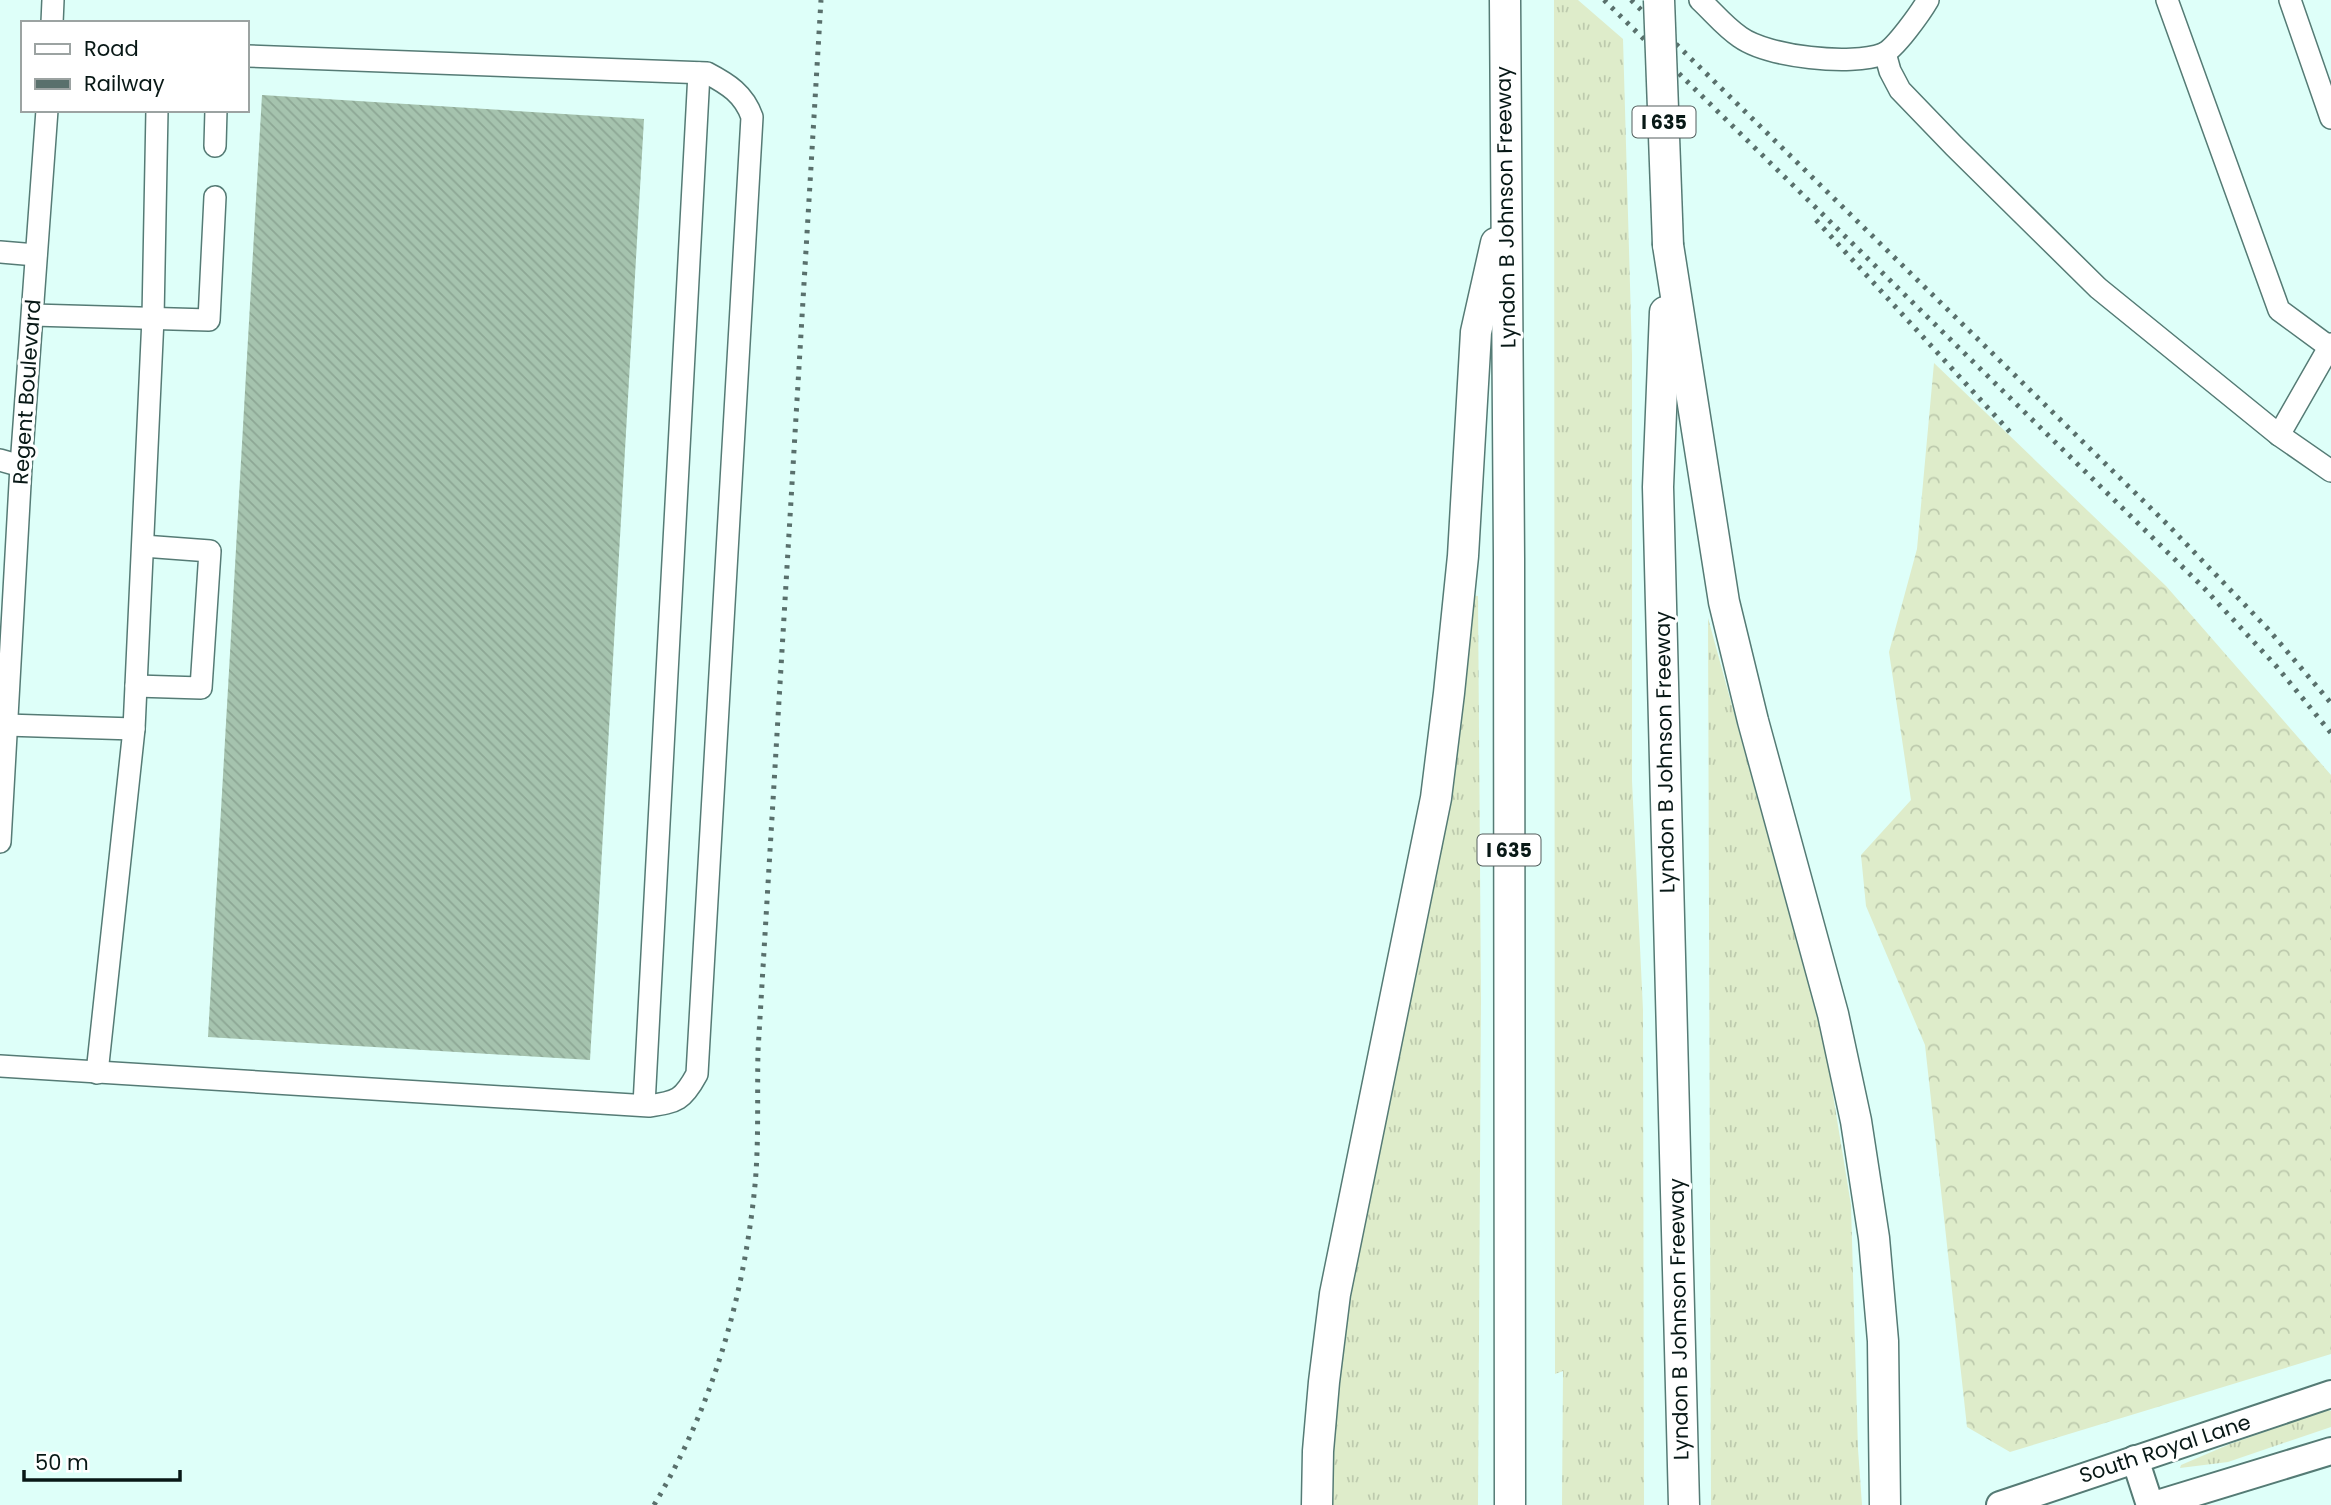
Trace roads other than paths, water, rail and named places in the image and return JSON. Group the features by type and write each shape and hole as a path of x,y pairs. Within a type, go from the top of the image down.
{"highway":[{"name":"Lyndon B Johnson Freeway","path":"1505,0 1510,1505"},
{"name":"Lyndon B Johnson Freeway","path":"1659,0 1668,245 1658,486 1684,1505"},
{"path":"1317,1505 1318,1451 1335,1294 1436,798 1463,556 1476,332 1507,195"},
{"path":"1668,245 1724,602 1833,1014 1856,1121 1874,1238 1883,1341 1885,1505"}],"main road":[{"name":"South Royal Lane","path":"2000,1505 2331,1394"},
{"path":"2135,1460 2152,1505 2331,1451"}],"street":[{"path":"52,21 53,0"},
{"path":"1700,0 1741,38 1775,52 1851,60 1885,53 1918,17 1928,0"},
{"path":"2167,0 2279,310 2330,345 2279,435"},
{"path":"2290,0 2331,118"},
{"path":"1885,53 1890,71 1900,90 2098,288 2279,435 2331,471"},
{"path":"0,1066 644,1105 670,1103 687,1093 697,1073 752,117 747,103 729,84 706,73 248,56"},
{"path":"644,1105 699,73"},
{"name":"Regent Boulevard","path":"0,842 6,725 10,463 33,315 47,112"},
{"path":"97,1073 134,729 153,318 157,112"},
{"path":"215,146 216,112"},
{"path":"33,315 209,320 215,197"},
{"path":"0,252 36,255"},
{"path":"136,686 201,688 210,551 143,546"},
{"path":"6,725 134,729"}],"railway":[{"path":"654,1505 693,1430 722,1351 743,1269 755,1185 758,1051 821,0"},
{"path":"1604,0 2204,588 2277,667 2331,733"},
{"path":"1631,0 2168,525 2268,629 2331,703"},
{"path":"1816,220 2010,432"}]}
